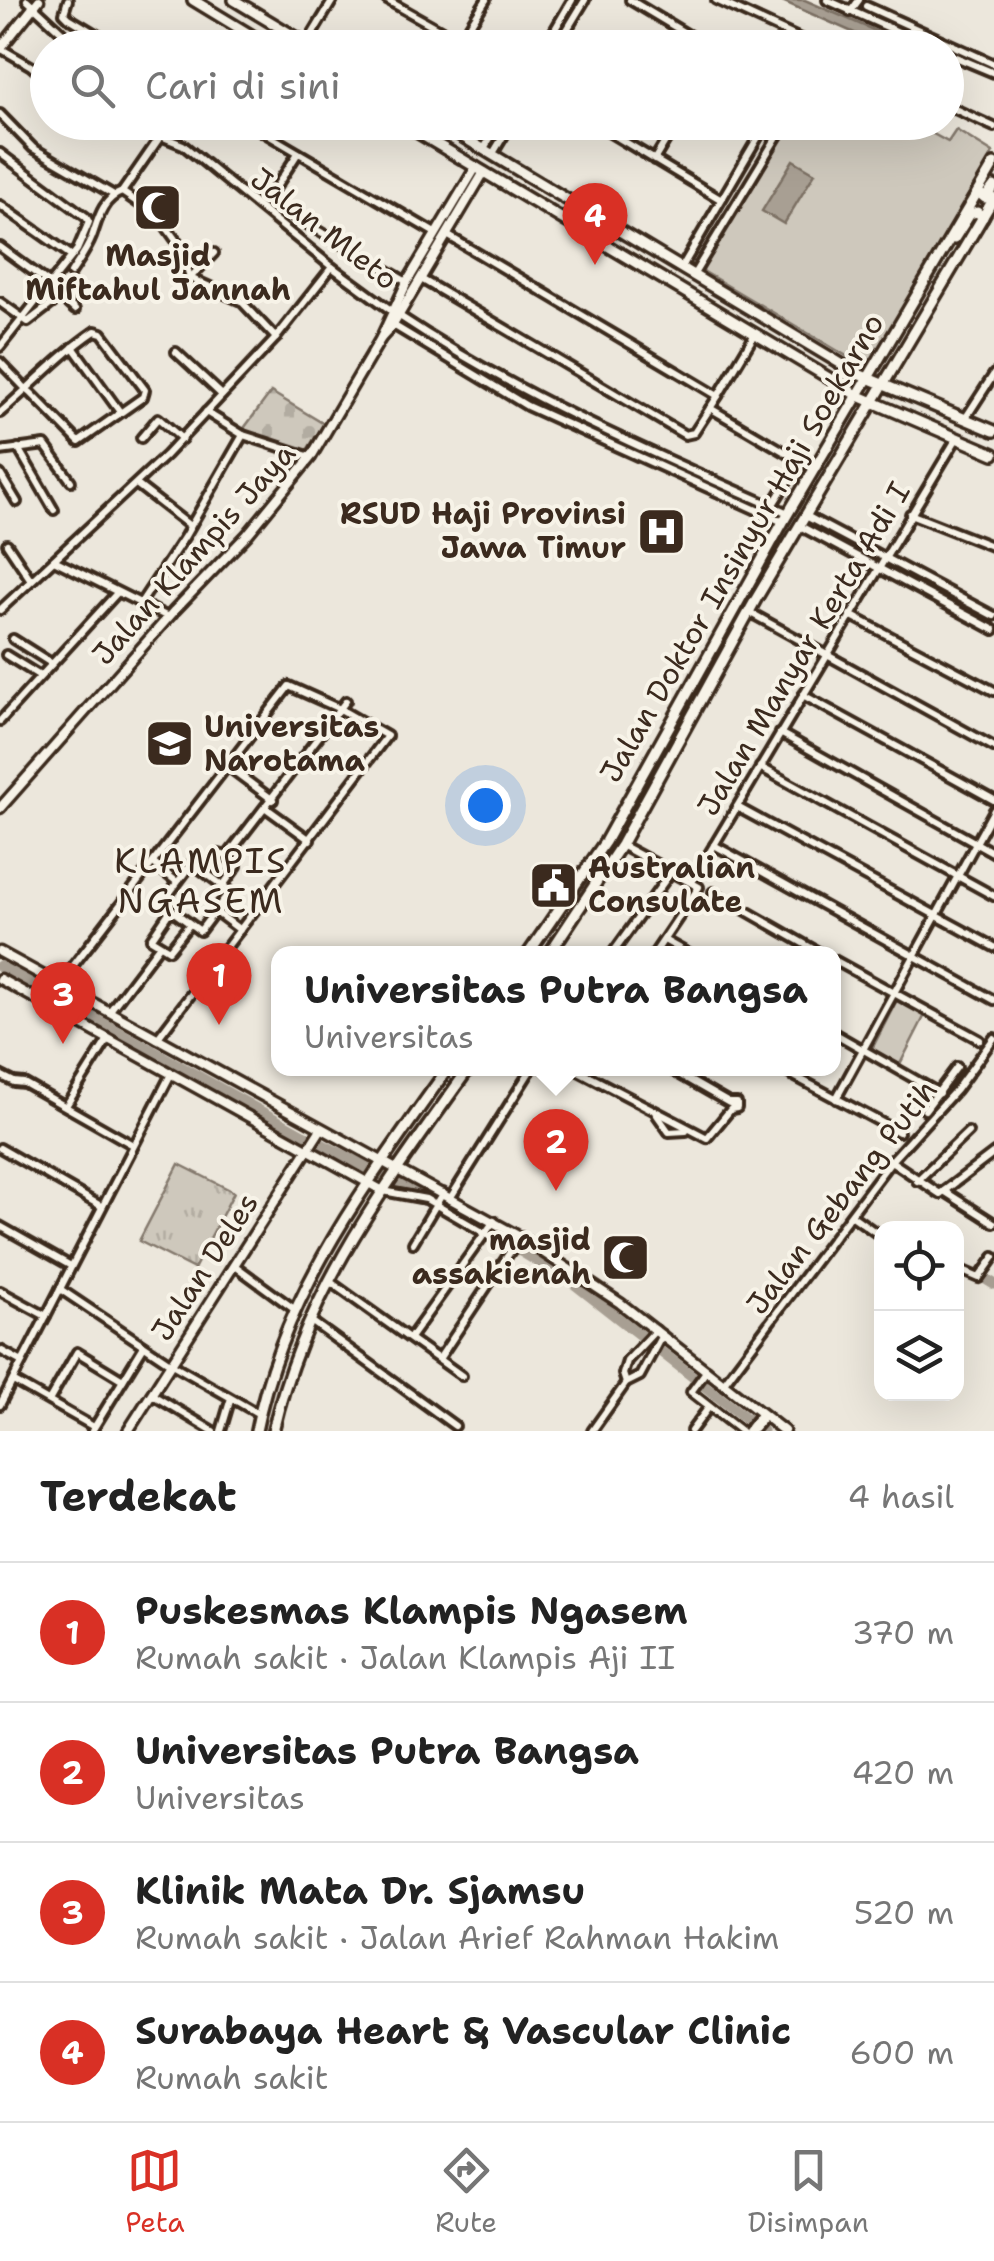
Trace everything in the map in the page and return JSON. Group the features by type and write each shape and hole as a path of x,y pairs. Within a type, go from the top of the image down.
{"main road":[{"path":"193,0 242,30"},
{"path":"234,0 282,30"},
{"path":"0,48 34,2"},
{"path":"430,140 859,396 994,454"},
{"path":"468,140 868,379 994,431"},
{"name":"Jalan Doktor Insinyur Haji Soekarno","path":"534,946 605,842 786,517 994,164"},
{"path":"403,299 407,282 435,232 462,188 480,170"},
{"path":"403,299 447,236 472,194 480,170"},
{"path":"978,192 985,198 994,186"},
{"path":"462,188 472,194"},
{"name":"Jalan Doktor Insinyur Haji Soekarno","path":"554,946 621,845 751,608 994,198"},
{"path":"946,242 957,236 973,212 982,217"},
{"path":"667,282 677,275 679,266"},
{"path":"688,294 687,282 696,275"},
{"name":"Jalan Klampis Jaya","path":"0,808 168,617 247,535 312,457 403,299"},
{"path":"738,601 751,608"},
{"path":"558,909 561,917 572,918"},
{"path":"550,922 564,932"},
{"path":"0,952 380,1165 429,1179 442,1199 489,1229 586,1278 656,1337 724,1383 761,1417 784,1431"},
{"path":"0,979 384,1189"},
{"path":"256,1431 294,1310 328,1242 442,1076"},
{"path":"273,1431 310,1320 328,1280 395,1172 462,1076"},
{"name":"Jalan Deles","path":"134,1428 151,1394 319,1132"}],"street":[{"path":"68,0 64,12 89,30"},
{"path":"313,30 333,0"},
{"path":"388,0 441,30"},
{"path":"467,30 486,0"},
{"path":"554,30 572,0"},
{"path":"567,30 585,0"},
{"path":"630,0 680,30"},
{"path":"716,0 781,30"},
{"path":"827,0 893,30"},
{"path":"34,2 61,30"},
{"path":"854,13 865,2 923,30"},
{"path":"0,48 30,65"},
{"path":"964,50 994,64"},
{"path":"964,60 994,73"},
{"path":"964,112 994,126"},
{"path":"0,114 33,148 114,195"},
{"path":"71,273 92,238 97,218 114,195 122,192 157,140"},
{"name":"Jalan Mleto","path":"172,140 183,144 394,318 561,417 667,465"},
{"path":"279,140 435,232"},
{"path":"488,152 493,140"},
{"path":"488,152 498,140"},
{"path":"621,140 720,199"},
{"path":"654,160 666,140"},
{"path":"679,266 755,140"},
{"path":"696,275 775,140"},
{"path":"0,153 86,217 88,229 72,256 0,347"},
{"path":"298,153 272,195 276,206 407,282"},
{"path":"122,192 160,218 182,249 190,278"},
{"path":"0,205 72,256"},
{"path":"447,236 718,396"},
{"path":"0,247 50,283"},
{"path":"190,278 214,253"},
{"path":"0,610 182,438 276,338 332,267"},
{"path":"190,278 241,301 276,338"},
{"path":"420,279 679,433 694,434 755,334"},
{"path":"0,302 30,322 58,299 74,310"},
{"path":"0,362 26,390 79,442 142,397 145,390 102,333 95,331 73,347 26,390 0,413"},
{"path":"73,347 120,412"},
{"path":"176,352 222,396"},
{"path":"964,419 994,374"},
{"path":"710,408 814,469"},
{"path":"206,412 243,435 312,457"},
{"path":"141,438 158,418 182,438"},
{"path":"140,604 243,435"},
{"name":"Jalan Manyar Kerta Adi I","path":"664,940 699,889 692,882 957,438"},
{"path":"0,451 45,445 71,481"},
{"path":"18,448 54,510"},
{"path":"772,506 800,460"},
{"path":"667,465 772,506 786,517"},
{"path":"667,465 786,517"},
{"path":"0,474 17,502"},
{"path":"136,484 190,527"},
{"path":"910,514 994,547"},
{"path":"803,521 994,616"},
{"path":"803,521 883,562 994,630"},
{"path":"8,544 32,580"},
{"path":"54,560 168,617"},
{"path":"0,721 116,594"},
{"path":"751,608 994,747"},
{"path":"850,615 994,691"},
{"path":"13,638 51,664"},
{"path":"6,655 40,676"},
{"path":"59,984 289,686 388,736 157,1039"},
{"path":"804,694 994,800"},
{"path":"227,856 346,700"},
{"path":"780,733 994,853"},
{"path":"226,765 273,800"},
{"path":"760,767 994,896"},
{"path":"737,807 994,947"},
{"path":"266,808 310,840"},
{"path":"836,1098 994,810"},
{"path":"621,845 692,882"},
{"path":"714,845 994,1000"},
{"path":"206,870 219,854 227,856 236,866 224,884"},
{"path":"153,863 177,882"},
{"path":"192,863 206,870 230,892 200,931 162,902 192,863"},
{"path":"618,946 671,872"},
{"path":"713,892 808,946"},
{"path":"170,910 152,934 159,946 169,950 189,925"},
{"path":"216,912 240,930"},
{"path":"660,946 664,940 675,946"},
{"path":"109,1012 159,946"},
{"path":"841,964 980,1040"},
{"path":"841,1038 940,1093"},
{"name":"Jalan Gebang Putih","path":"724,1383 891,1161 956,1090 994,1038"},
{"path":"66,1106 108,1039"},
{"path":"925,1110 957,1067"},
{"path":"0,1074 14,1082 24,1082 133,1145"},
{"path":"1,1402 171,1074"},
{"path":"413,1243 527,1076"},
{"path":"588,1076 708,1138 730,1106 681,1076"},
{"path":"793,1076 899,1132"},
{"path":"917,1181 968,1132"},
{"path":"0,1148 101,1206"},
{"path":"891,1161 937,1194 993,1156"},
{"path":"384,1189 442,1199 515,1244 440,1360"},
{"path":"944,1191 994,1223"},
{"path":"852,1216 874,1232"},
{"path":"0,1226 71,1266"},
{"path":"410,1338 489,1229"},
{"path":"964,1271 979,1278 994,1257"},
{"path":"233,1264 294,1310"},
{"path":"328,1280 462,1376"},
{"path":"60,1289 170,1364 259,1414"},
{"path":"0,1290 46,1316"},
{"path":"310,1320 455,1426"},
{"path":"626,1383 625,1367 656,1337"},
{"path":"592,1431 626,1383 640,1376 656,1337"},
{"path":"12,1381 93,1429 144,1346"},
{"path":"0,1350 22,1362"},
{"path":"641,1350 650,1356"},
{"path":"50,1401 77,1352 123,1380"},
{"path":"706,1372 693,1390 709,1407 747,1430 761,1417"},
{"path":"151,1394 212,1431"},
{"path":"220,1431 230,1401"},
{"path":"691,1431 709,1407"}],"green space":[{"path":"964,135 993,153 867,368 701,270 781,140 948,142 964,140"},
{"path":"271,392 324,424 305,453 242,431"},
{"path":"897,1000 925,1015 900,1064 872,1049"},
{"path":"179,1164 234,1192 194,1269 139,1241"}],"shaded area":[{"path":"780,0 805,0 873,30 848,30"},
{"path":"793,160 815,173 784,224 762,211"}],"waterway":[{"path":"0,966 303,1135 436,1202"},
{"path":"504,1241 572,1282 762,1431"},
{"path":"984,1278 994,1284"}],"place":[{"name":"Masjid Miftahul Jannah","path":"158,207"},
{"name":"Surabaya Heart & Vascular Clinic","path":"595,265"},
{"name":"RSUD Haji Provinsi Jawa Timur","path":"661,531"},
{"name":"Universitas Narotama","path":"169,744"},
{"name":"Australian Consulate","path":"553,885"},
{"name":"Puskesmas Klampis Ngasem","path":"219,1025"},
{"name":"Klinik Mata Dr. Sjamsu","path":"63,1044"},
{"name":"Universitas Putra Bangsa","path":"556,1191"},
{"name":"masjid assakienah","path":"626,1257"}],"district":[{"name":"KLAMPIS NGASEM","path":"201,881"}]}
